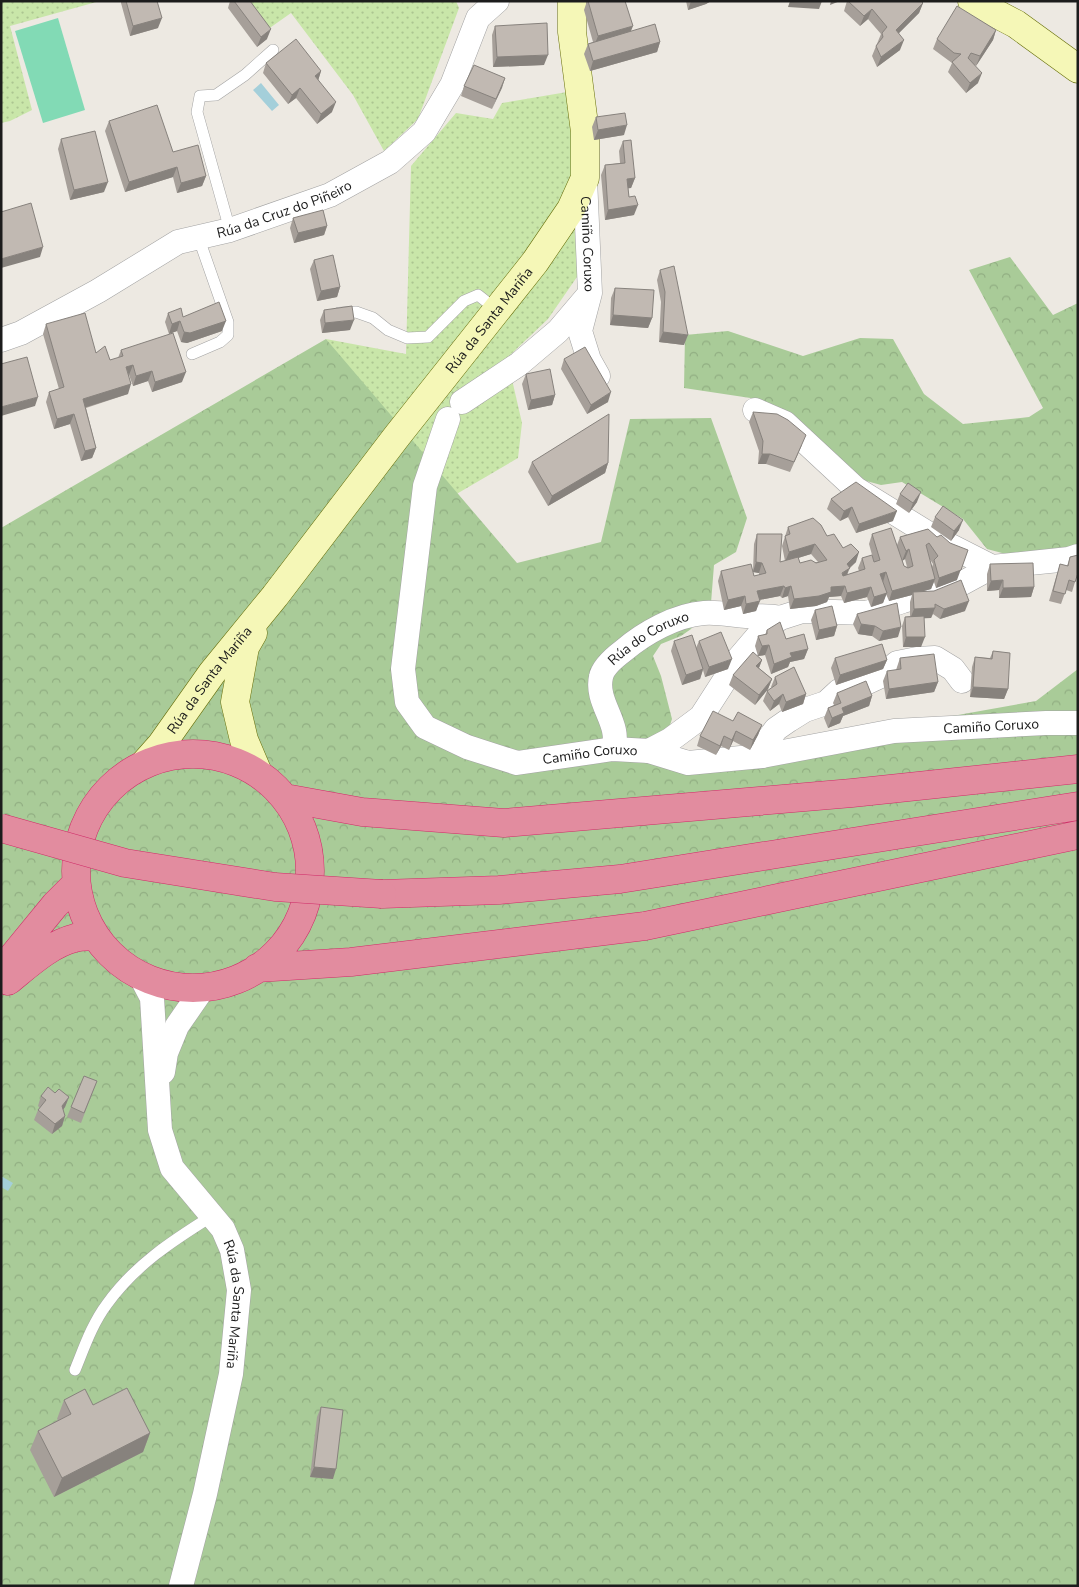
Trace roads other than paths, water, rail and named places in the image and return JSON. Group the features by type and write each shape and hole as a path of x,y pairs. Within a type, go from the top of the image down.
{"highway":[{"path":"207,754 238,762 258,772 285,798 304,832 308,848 310,875 305,904 294,930 277,953 257,968 234,980 204,987 172,986 150,980 116,960 95,936 83,914 76,884 75,868 83,828 93,808 116,782 145,764 175,755 207,754"},
{"path":"285,798 362,812 504,823 852,793 1078,769"},
{"path":"1,828 125,863 275,887 382,894 499,890 620,879 1078,806"},
{"path":"257,968 351,962 645,926 1078,836"},
{"path":"1,971 55,905 76,884"},
{"path":"1,987 41,955 57,946 76,938 95,936"}],"street":[{"name":"Rúa da Cruz do Piñeiro","path":"1,340 21,333 98,291 178,242 198,239 230,230 330,195 390,162 424,132 452,85 478,18 497,1"},
{"name":"Rúa da Santa Mariña","path":"145,764 161,745 212,673 275,596 414,414 535,262 571,209 585,178 585,132 572,32 572,1"},
{"path":"972,1 1016,24 1078,69"},
{"path":"1000,1 1016,24"},
{"name":"Camiño Coruxo","path":"585,178 590,293 580,331 589,360 608,394"},
{"path":"414,414 432,420 455,410 519,364 558,331 590,293"},
{"path":"448,372 457,381 455,410"},
{"name":"Camiño Coruxo","path":"455,410 425,486 403,669 407,702 425,727 467,747 516,763 613,749 649,751 688,763 762,756 894,731 1078,723"},
{"path":"755,410 785,423 856,489 937,539 992,567 1069,559 1078,556"},
{"name":"Rúa do Coruxo","path":"649,751 670,740 701,717 739,658 762,631 780,618 802,611 867,613 956,586 992,567"},
{"name":"Rúa da Santa Mariña","path":"258,772 244,740 235,702 245,647 275,596"},
{"name":"Rúa do Coruxo","path":"613,749 616,740 600,691 601,675 613,660 638,638 660,626 703,613 726,613 747,616 768,615 780,618"},
{"path":"762,756 767,741 776,729 789,720 805,710 826,703 850,684 868,682 883,675 897,663 935,658 953,669 962,682"},
{"name":"Rúa da Santa Mariña","path":"140,975 152,998 160,1130 172,1168 223,1229 232,1250 239,1290 231,1374 205,1494 181,1586"},
{"name":"Rúa da Santa Mariña","path":"158,1098 166,1053 177,1026 204,987"}],"lane":[{"path":"230,230 198,112 200,96 216,96 245,75 273,50"},
{"path":"192,354 220,342 228,335 228,322 198,239"},
{"path":"335,313 356,312 373,318 388,330 407,338 428,337 464,301 478,295 497,310"},
{"path":"75,1370 90,1335 106,1305 134,1272 171,1241 212,1216"}],"water":[{"path":"261,83 279,105 272,111 253,90"},
{"path":"1,1176 13,1183 8,1191 1,1187"}]}
